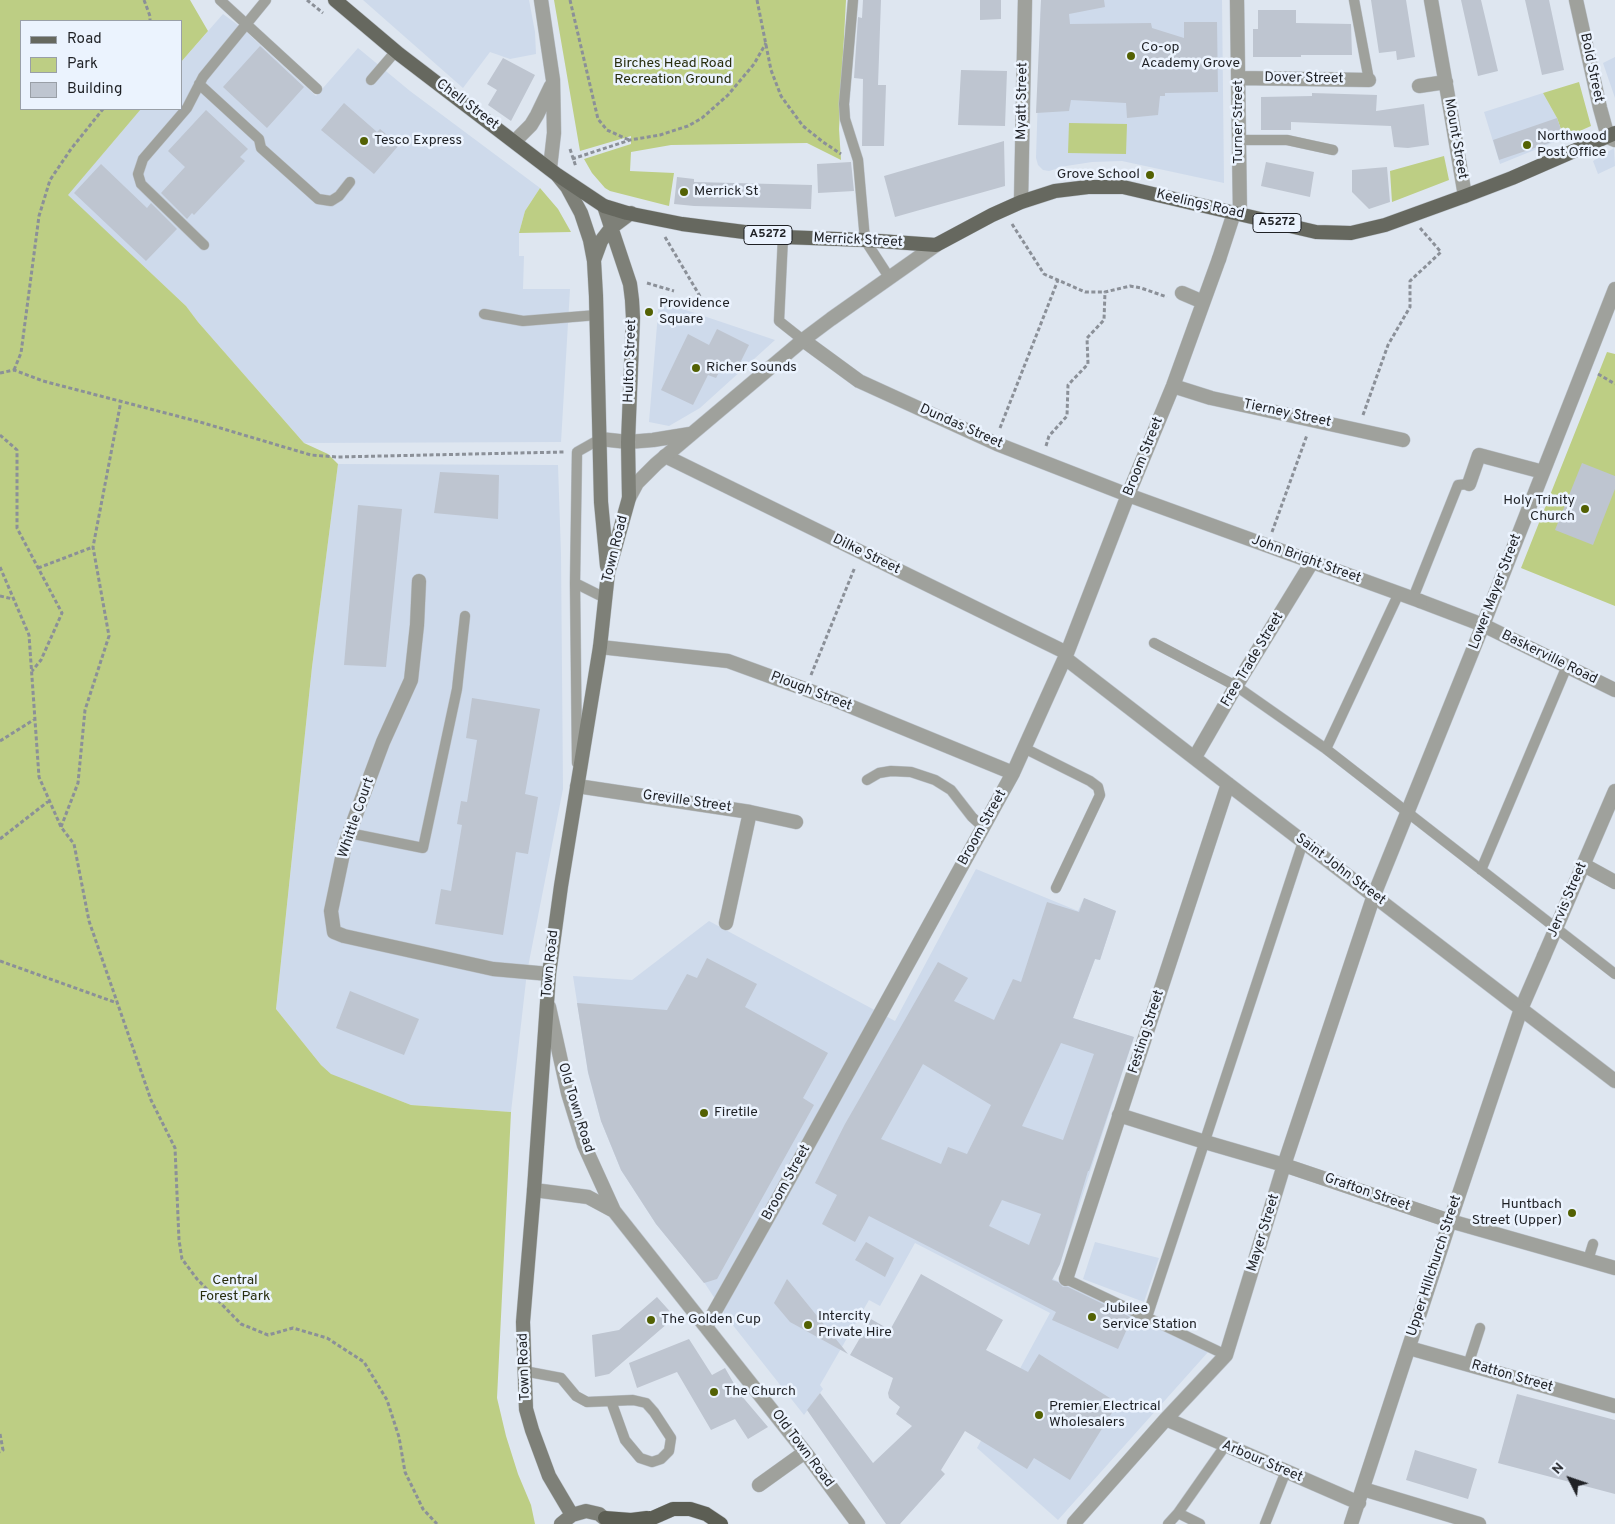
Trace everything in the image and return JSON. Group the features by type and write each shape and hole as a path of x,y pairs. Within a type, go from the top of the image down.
{"highway":[{"path":"639,1524 673,1509 690,1509 706,1514 721,1524"},
{"path":"608,1521 657,1516"}],"main road":[{"name":"Chell Street","path":"335,0 396,52 553,171 604,206"},
{"name":"Keelings Road","path":"936,246 1021,202 1055,191 1088,187 1122,187 1316,232 1351,233 1385,225 1465,196 1613,137"},
{"path":"553,171 567,187 582,214 594,261 601,502 608,573"},
{"name":"Merrick Street","path":"604,206 631,214 682,224 783,237 866,240 936,246"},
{"name":"Hulton Street","path":"604,206 630,284 632,300 633,327 628,442 629,498"},
{"path":"594,261 601,241 611,228 631,214"},
{"name":"Town Road","path":"572,1515 550,1476 526,1409 523,1322 549,974 561,886 600,648 608,573 629,498"},
{"path":"561,1524 572,1515 586,1511 599,1514 608,1521"}],"street":[{"path":"541,0 553,80 553,171"},
{"name":"Myatt Street","path":"1021,202 1025,0"},
{"name":"Turner Street","path":"1237,0 1239,78 1237,213"},
{"name":"Mount Street","path":"1431,0 1465,196"},
{"name":"Bold Street","path":"1576,0 1600,108 1613,137"},
{"name":"Dover Street","path":"1239,78 1369,80"},
{"path":"514,141 531,125 545,102 553,80"},
{"name":"Mount Street","path":"1419,86 1446,82"},
{"name":"Broom Street","path":"706,1327 1013,773 1066,656 1173,386 1237,213"},
{"name":"Town Road","path":"629,498 638,483 665,456 803,340 889,277 936,246"},
{"name":"Lower Mayer Street","path":"1374,895 1483,625 1615,289"},
{"path":"1182,293 1203,302"},
{"name":"Dundas Street","path":"803,340 860,381 994,443 1128,496"},
{"name":"Tierney Street","path":"1173,386 1211,398 1403,440"},
{"path":"600,440 628,442 690,434"},
{"path":"1469,484 1479,455 1543,472"},
{"name":"Dilke Street","path":"665,456 862,552 1066,656"},
{"name":"John Bright Street","path":"1128,496 1417,599 1483,625"},
{"name":"Free Trade Street","path":"1196,758 1236,686 1312,562"},
{"name":"Whittle Court","path":"419,581 417,625 411,680 383,742 345,844 331,911 334,932 344,936 493,969 549,974"},
{"name":"Baskerville Road","path":"1483,625 1615,690"},
{"name":"Plough Street","path":"600,648 728,662 805,689 1013,773"},
{"name":"Saint John Street","path":"1066,656 1228,784 1615,1081"},
{"name":"Festing Street","path":"1066,1279 1228,784"},
{"name":"Greville Street","path":"577,786 750,812 796,822"},
{"name":"Jervis Street","path":"1521,1009 1615,791"},
{"path":"726,923 750,812"},
{"path":"1584,865 1615,882"},
{"name":"Mayer Street","path":"1074,1523 1166,1419 1226,1355 1284,1165 1374,895"},
{"name":"Old Town Road","path":"547,1001 568,1093 584,1145 614,1211 805,1452 858,1524"},
{"name":"Upper Hillchurch Street","path":"1351,1524 1521,1009"},
{"name":"Grafton Street","path":"1119,1115 1284,1165 1450,1221 1615,1268"},
{"name":"Old Town Road","path":"534,1190 588,1197 614,1211"},
{"name":"Ratton Street","path":"1409,1348 1615,1406"},
{"name":"Arbour Street","path":"1166,1419 1359,1503"},
{"path":"759,1486 805,1452"},
{"path":"1363,1489 1479,1524"}],"lane":[{"path":"220,0 318,89"},
{"path":"204,245 141,184 138,174 143,159 186,108 199,84 266,0"},
{"path":"853,0 844,104 846,126 858,160 866,240 889,277"},
{"path":"1354,0 1369,80"},
{"path":"371,80 396,52"},
{"path":"199,84 259,138 261,148 318,199 331,201 339,196 350,182"},
{"path":"1239,140 1287,140 1334,150"},
{"path":"783,237 779,321 803,340"},
{"path":"484,314 523,320 597,315"},
{"path":"577,786 575,583 577,452 600,440"},
{"path":"1417,599 1458,485 1469,484"},
{"path":"575,583 605,598"},
{"path":"1326,749 1398,593"},
{"path":"349,833 423,848 458,689 466,616"},
{"path":"1154,643 1236,686 1326,749 1615,974"},
{"path":"1481,870 1567,666"},
{"path":"1024,748 1090,781 1098,787 1100,795 1056,888"},
{"path":"867,780 879,773 891,771 911,772 935,780 952,790 972,817 984,827"},
{"path":"1147,1317 1303,842"},
{"path":"1588,1260 1593,1244"},
{"path":"1066,1279 1226,1355"},
{"path":"1468,1364 1480,1328"},
{"path":"524,1371 561,1378 576,1396 587,1402 633,1400 646,1403 671,1438 669,1451 661,1459 652,1462 640,1458 625,1440 611,1401"},
{"path":"1168,1524 1178,1513 1225,1446"},
{"path":"1265,1524 1286,1472"},
{"path":"1178,1513 1200,1524"}],"path":[{"path":"144,0 150,20"},
{"path":"570,0 598,119 607,130 630,140"},
{"path":"757,0 770,65 781,96 803,126 822,142 838,152 858,160"},
{"path":"572,159 630,140 675,131 702,118 741,81 754,64 766,43"},
{"path":"14,370 21,353 39,216 50,180 71,149 102,110"},
{"path":"569,145 572,159 580,173"},
{"path":"1004,210 1044,274 1086,292 1105,292 1130,286 1141,288 1172,300 1182,293"},
{"path":"1358,430 1388,345 1410,307 1410,282 1441,252 1421,229 1417,213"},
{"path":"665,236 701,298"},
{"path":"994,443 1058,280"},
{"path":"647,283 674,290"},
{"path":"1041,461 1048,436 1067,416 1068,385 1088,364 1086,338 1104,320 1105,292"},
{"path":"0,372 14,370 43,380 200,422 311,455 337,457 577,452"},
{"path":"61,827 78,783 85,710 109,636 93,546 121,401"},
{"path":"1267,546 1312,420"},
{"path":"0,435 17,450 17,528 62,614 40,660 31,671"},
{"path":"38,568 93,546"},
{"path":"805,689 862,552"},
{"path":"0,567 29,635 39,777 61,827 74,844 90,921 151,1100 175,1148 179,1240 182,1259 197,1279 241,1324 268,1335 294,1328 327,1338 364,1362 387,1400 399,1437 405,1472 423,1509 437,1524"},
{"path":"0,596 14,599"},
{"path":"0,741 35,720"},
{"path":"0,839 50,800"},
{"path":"0,961 118,1003"},
{"path":"0,1434 3,1450 0,1452"}],"shaded area":[{"path":"363,0 529,0 535,32 536,54 510,59 490,52 463,88"},
{"name":"Co-op Academy Grove","path":"1041,0 1222,0 1224,183 1122,161 1092,162 1049,171 1043,170 1038,165 1036,158"},
{"path":"223,14 242,28 316,96 358,48 410,91 540,188 525,211 519,233 519,256 524,256 523,289 570,289 561,442 304,443 186,306 67,195 140,110 182,110 182,61"},
{"path":"1615,57 1615,98 1603,63"},
{"path":"1543,93 1557,118 1564,138 1500,164 1484,112"},
{"path":"1614,148 1615,166 1598,174 1593,161"},
{"path":"659,301 775,340 700,408 669,426 649,422"},
{"path":"338,464 558,465 561,554 563,789 527,972 511,1112 411,1105 335,1078 321,1065 276,1009 312,667"},
{"path":"976,869 1078,911 1084,898 1116,911 1100,960 1095,959 1073,1018 1134,1037 1060,1264 1053,1279 1209,1351 1058,1520 977,1448 1050,1313 915,1243 880,1306 869,1300 820,1385 823,1389 804,1415 728,1319 704,1282 656,1224 621,1170 601,1121 588,1073 573,976 632,980 709,921 895,1021"},
{"path":"1095,1242 1159,1258 1144,1302 1083,1279"}],"green space":[{"name":"Central Forest Park","path":"0,0 190,0 208,31 182,61 182,20 20,20 20,110 140,110 68,195 186,306 304,443 328,454 338,464 312,667 276,1009 321,1065 331,1074 411,1105 511,1112 497,1398 506,1436 518,1474 531,1505 535,1524 0,1524"},
{"name":"Birches Head Road Recreation Ground","path":"554,0 846,0 839,129 841,160 807,143 671,145 631,152 630,171 674,173 669,206 610,191 592,173 584,159 631,144 631,136 580,151"},
{"path":"1579,82 1591,126 1564,138 1557,118 1543,93"},
{"path":"1069,123 1127,124 1126,154 1068,153"},
{"path":"1444,156 1449,180 1392,202 1390,171"},
{"path":"540,188 558,209 571,232 519,233 525,211"},
{"path":"1607,352 1615,354 1615,606 1521,568"}],"building":[{"path":"863,0 881,0 878,85 886,85 884,146 862,146 863,79 854,78 858,17 862,18"},
{"path":"980,0 1001,0 1001,19 980,20"},
{"path":"1041,0 1104,0 1105,7 1069,14 1070,24 1151,23 1152,28 1184,38 1184,22 1217,22 1218,92 1165,93 1165,96 1160,96 1158,115 1127,118 1126,103 1071,100 1069,111 1036,113"},
{"path":"1371,0 1406,0 1415,57 1397,60 1396,51 1379,53"},
{"path":"1461,0 1481,0 1498,71 1478,76"},
{"path":"1525,0 1549,0 1564,70 1542,75"},
{"path":"1258,10 1296,10 1296,23 1351,24 1352,55 1253,57 1253,29 1258,29"},
{"path":"260,46 304,87 267,128 223,87"},
{"path":"503,58 535,75 511,121 488,105 497,90 487,84"},
{"path":"961,70 1007,71 1005,126 958,125"},
{"path":"1312,93 1377,95 1376,111 1424,104 1429,145 1408,148 1394,147 1391,126 1291,122 1291,130 1261,130 1261,97 1312,96"},
{"name":"Tesco Express","path":"344,103 377,132 380,129 399,145 374,174 321,130"},
{"path":"206,110 248,149 240,157 245,161 194,215 192,213 187,219 161,193 185,167 168,151"},
{"path":"1557,118 1564,138 1499,160 1493,140"},
{"path":"1004,141 1005,186 895,217 884,176"},
{"path":"851,162 854,191 818,193 817,164"},
{"path":"1266,162 1314,172 1310,197 1261,186"},
{"path":"101,164 147,208 151,203 177,229 146,261 74,193"},
{"path":"1387,167 1390,202 1369,209 1352,192 1352,170"},
{"path":"677,177 694,179 694,182 812,185 811,209 674,204"},
{"name":"Richer Sounds","path":"717,329 749,345 736,371 723,365 716,378 708,375 693,405 661,390 688,334 709,345"},
{"name":"Holy Trinity Church","path":"1582,463 1615,476 1615,489 1593,545 1555,530"},
{"path":"440,472 499,475 498,519 434,513"},
{"path":"358,505 402,509 386,667 344,665"},
{"path":"472,698 540,709 525,794 538,797 528,854 516,852 503,935 435,924 441,889 451,891 462,825 457,824 461,801 467,802 477,740 466,738"},
{"path":"1084,898 1116,911 1100,960 1095,959 1073,1018 1134,1037 1088,1171 1060,1264 1052,1280 1058,1282 1063,1287 1068,1287 1132,1318 1118,1349 1052,1320 1056,1312 869,1216 855,1242 822,1224 837,1195 815,1183 845,1124 938,962 968,978 954,1001 994,1020 1013,979 1021,982 1047,902 1079,912","holes":["1061,1043 1094,1054 1063,1140 1022,1126","923,1064 991,1105 967,1154 948,1147 941,1164 881,1139","1002,1200 1041,1214 1029,1245 989,1226"]},
{"name":"Firetile","path":"707,958 757,984 745,1007 828,1053 803,1098 814,1105 717,1279 704,1283 656,1224 621,1170 601,1121 588,1072 577,1003 667,1010 687,974 697,978"},
{"path":"350,991 419,1019 404,1055 336,1028"},
{"path":"866,1242 894,1258 885,1277 855,1260"},
{"path":"921,1274 1003,1320 986,1350 1028,1372 1039,1354 1118,1403 1070,1480 1034,1458 1027,1469 965,1431 941,1470 945,1474 900,1524 886,1524 807,1410 820,1393 873,1463 912,1426 896,1414 900,1407 889,1398 888,1393 893,1378 850,1355 871,1319 890,1330"},
{"name":"Intercity Private Hire","path":"787,1279 848,1354 790,1322 774,1303"},
{"path":"657,1297 675,1317 609,1374 595,1377 592,1335 619,1330"},
{"path":"689,1339 712,1375 725,1368 740,1394 768,1427 748,1439 735,1419 711,1430 677,1372 637,1388 629,1363"},
{"path":"1517,1394 1615,1420 1615,1494 1498,1463"},
{"path":"1415,1450 1477,1469 1468,1499 1406,1480"}],"place":[{"name":"Co-op Academy Grove","path":"1131,56"},
{"name":"Tesco Express","path":"364,141"},
{"name":"Northwood Post Office","path":"1527,145"},
{"name":"Grove School","path":"1150,175"},
{"name":"Merrick St","path":"684,192"},
{"name":"Providence Square","path":"649,312"},
{"name":"Richer Sounds","path":"696,368"},
{"name":"Holy Trinity Church","path":"1585,509"},
{"name":"Firetile","path":"704,1113"},
{"name":"Huntbach Street (Upper)","path":"1572,1213"},
{"name":"Jubilee Service Station","path":"1092,1317"},
{"name":"The Golden Cup","path":"651,1320"},
{"name":"Intercity Private Hire","path":"808,1325"},
{"name":"The Church","path":"714,1392"},
{"name":"Premier Electrical Wholesalers","path":"1039,1415"}]}
